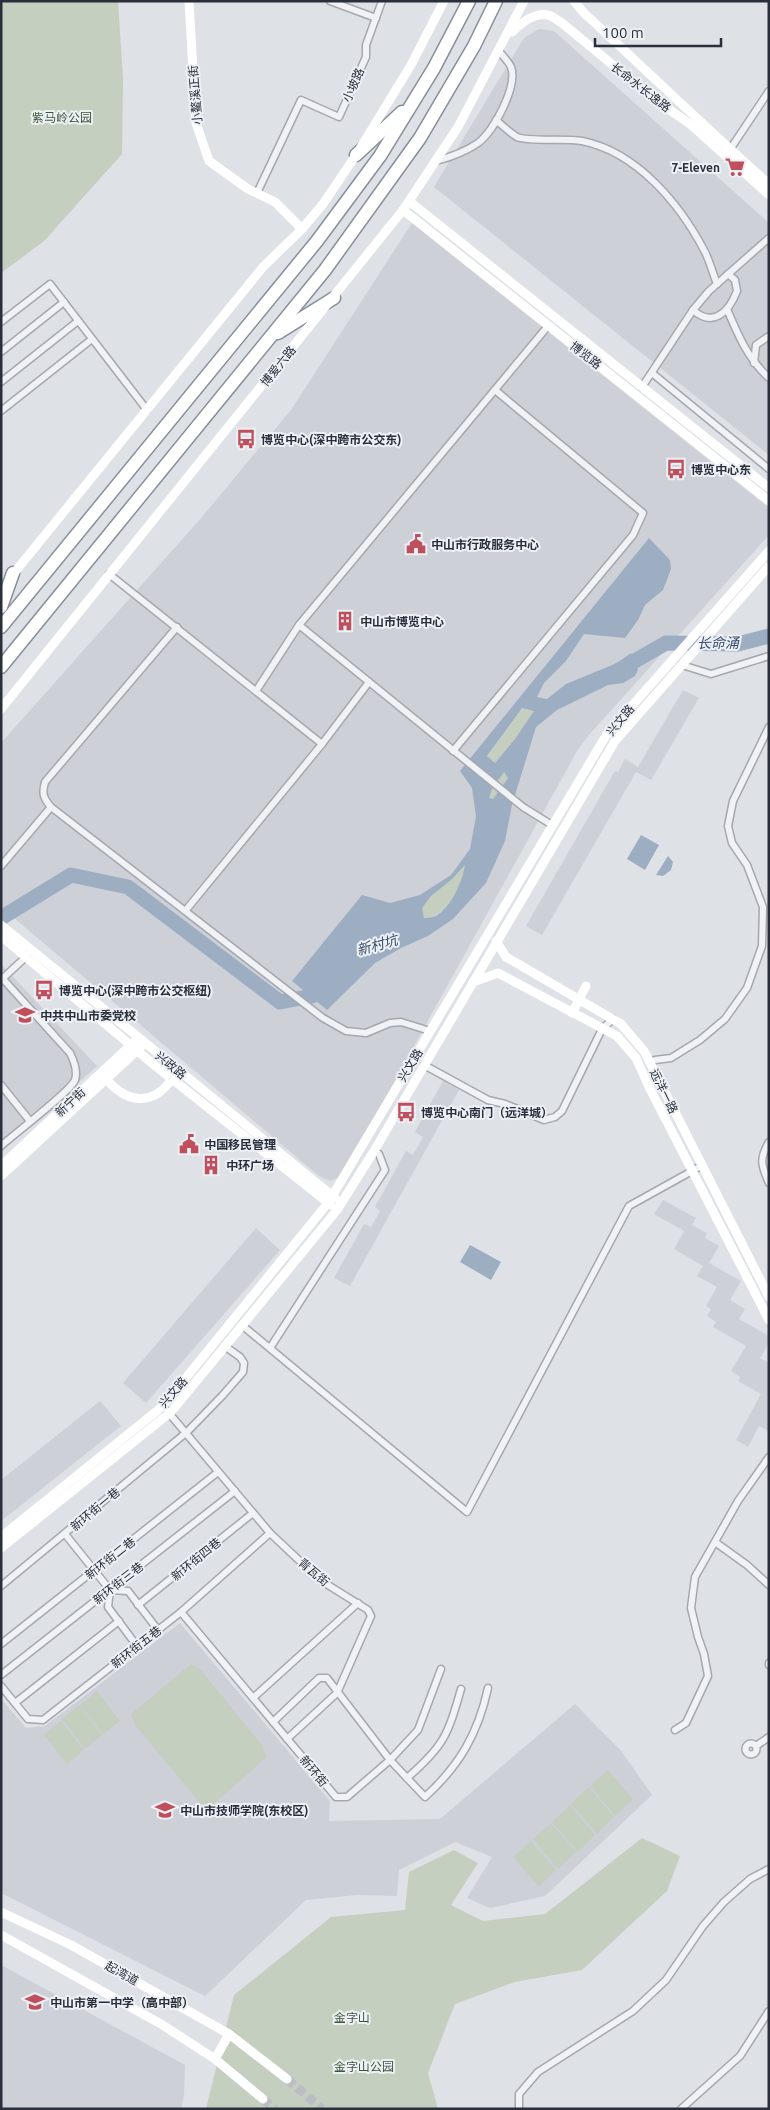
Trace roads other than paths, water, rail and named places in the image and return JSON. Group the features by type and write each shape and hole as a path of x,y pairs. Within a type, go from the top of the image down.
{"highway":[{"path":"1,627 317,241 380,156 434,68 469,1"},
{"name":"博爱六路","path":"1,667 325,270 420,138 474,46 496,1"},
{"path":"356,155 415,100"},
{"path":"267,339 334,298"},
{"path":"1,607 13,573"}],"street":[{"name":"小鳌溪正街","path":"190,1 196,123 209,160 248,189 275,202 302,229"},
{"path":"330,1 376,18"},
{"name":"小坡路","path":"257,193 301,100 339,117 366,57 366,46 382,1"},
{"path":"1,589 264,266 302,229 323,204 411,66 444,1"},
{"name":"博爱六路","path":"1,709 403,210 458,127 524,1"},
{"name":"长命水长逸路","path":"574,1 584,13 671,92 769,195"},
{"name":"长命水长逸路","path":"506,37 522,22 535,16 549,15 562,23 654,99 769,184"},
{"path":"436,162 455,156 480,142 500,115 510,89 511,67 499,51"},
{"path":"728,153 769,91"},
{"path":"496,120 519,138 581,141 610,150 636,165 658,186 679,212 705,253 717,284"},
{"name":"博览路","path":"409,201 769,488"},
{"name":"博览路","path":"403,210 769,501"},
{"path":"642,387 693,310 717,284 769,238"},
{"path":"693,310 700,317 709,319 718,317 727,309 737,291 735,280 728,274"},
{"path":"1,322 50,284 147,410"},
{"path":"1,352 64,302"},
{"path":"727,309 739,338 754,363 769,378"},
{"path":"1,382 78,321"},
{"path":"256,691 298,625 548,326"},
{"path":"754,363 756,345 769,336"},
{"path":"1,411 92,339"},
{"path":"652,373 769,469"},
{"path":"453,751 633,535 643,514 495,390"},
{"name":"兴文路","path":"1,1537 163,1406 330,1199 607,734 769,550"},
{"name":"兴文路","path":"1,1548 171,1412 339,1207 374,1151 615,741 769,566"},
{"path":"109,574 322,744"},
{"path":"298,625 522,807 552,825"},
{"path":"177,627 45,782 44,799 51,807 186,910 312,1010 346,1031 366,1033 390,1023 401,1022 430,1031"},
{"path":"682,665 711,674 769,656"},
{"path":"186,910 322,744 369,682"},
{"path":"641,1068 653,1061 671,1058 700,1040 725,1019 746,988 762,946 763,907 747,865 732,842 728,826 733,801 769,727"},
{"path":"1,866 51,807"},
{"name":"兴政路","path":"1,925 16,943 134,1048 330,1199"},
{"name":"兴政路","path":"1,936 16,943"},
{"name":"远洋一路","path":"496,941 506,957 622,1024 653,1061 701,1166 769,1297"},
{"path":"1,1146 65,1092 75,1080 76,1066 70,1053 2,979 29,954"},
{"name":"兴政路","path":"29,954 141,1041 339,1207"},
{"path":"473,982 498,973 602,1029"},
{"path":"572,1012 586,986"},
{"path":"424,1064 488,1100 505,1104 544,1120 555,1117 562,1111 602,1029 613,1019"},
{"name":"远洋一路","path":"602,1029 617,1036 636,1058 769,1320"},
{"name":"新宁街","path":"1,1166 141,1041"},
{"path":"1,1176 106,1079 134,1048"},
{"path":"106,1079 115,1089 127,1097 139,1099 151,1098 165,1089 172,1079"},
{"path":"1,1085 30,1121"},
{"path":"769,1142 765,1149 761,1166 769,1183"},
{"path":"270,1348 385,1170 379,1154 374,1151"},
{"path":"243,1326 467,1512 629,1206 701,1166"},
{"name":"新环街一巷","path":"1,1586 187,1432 243,1372 244,1363 240,1356 226,1347"},
{"name":"青瓦街","path":"163,1406 171,1412 218,1472 270,1533 320,1580 368,1610 371,1616 337,1692 287,1739"},
{"path":"675,1730 686,1723 708,1676 691,1608 695,1577 738,1501 769,1457"},
{"name":"新环街二巷","path":"1,1644 218,1472"},
{"name":"新环街三巷","path":"1,1675 235,1491"},
{"name":"新环街四巷","path":"138,1604 253,1513"},
{"name":"新环街五巷","path":"1,1686 28,1719 43,1720 181,1612 270,1533"},
{"path":"65,1534 110,1590 108,1607 137,1646"},
{"path":"715,1542 748,1565 769,1585"},
{"path":"110,1590 128,1591 158,1630"},
{"path":"253,1698 358,1603"},
{"name":"新环街","path":"181,1612 336,1797 347,1797 390,1760 418,1730 441,1669"},
{"path":"15,1703 119,1622"},
{"path":"273,1722 319,1678 327,1678 390,1760 425,1797 445,1779 464,1753 476,1730 488,1688"},
{"path":"407,1778 438,1749 445,1737 461,1688"},
{"path":"756,1746 769,1737"},
{"path":"519,2109 519,2094 538,2072 633,2011 666,1980 703,1926 724,1902 750,1879 769,1869"},
{"name":"起湾道","path":"1,1912 71,1945 229,2034 287,2078"},
{"name":"起湾道","path":"1,1935 161,2024 215,2059 264,2099"},
{"path":"681,2109 740,2056 769,2011"},
{"path":"215,2059 229,2034"}],"water":[{"path":"649,538 670,560 671,569 663,590 645,605 638,620 625,638 584,634 566,661 544,683 537,697 547,699 566,684 617,663 631,653 638,670 635,676 623,683 608,685 557,710 536,727 512,805 505,841 486,883 453,919 428,936 401,948 375,963 327,1010 292,981 362,895 390,903 420,895 451,875 470,849 476,816 472,788 460,771","holes":["522,708 534,711 515,739 495,763 487,756","504,772 508,778 493,799 489,798 492,789","465,865 459,886 447,906 436,916 424,918 422,908 431,896 451,880"]},
{"path":"641,835 659,845 645,870 627,859"},
{"path":"668,856 673,862 671,870 663,876 656,875"},
{"path":"470,1245 501,1262 491,1280 460,1262"}],"waterway":[{"name":"长命涌","path":"619,670 666,643 738,644 769,636"},
{"name":"新村坑","path":"1,918 71,875 128,887 280,1002 312,996 323,982"}],"tunnel":[{"path":"287,2079 322,2109"},
{"path":"263,2099 275,2109"}],"place":[{"name":"7-Eleven","path":"735,167"},
{"name":"博览中心(深中跨市公交东)","path":"246,439"},
{"name":"博览中心东","path":"676,469"},
{"name":"中山市行政服务中心","path":"416,544"},
{"name":"中山市博览中心","path":"345,621"},
{"name":"博览中心(深中跨市公交枢纽)","path":"44,990"},
{"name":"中共中山市委党校","path":"25,1015"},
{"name":"博览中心南门（远洋城）","path":"406,1112"},
{"name":"中国移民管理","path":"189,1144"},
{"name":"中环广场","path":"211,1165"},
{"name":"中山市技师学院(东校区)","path":"165,1810"},
{"name":"中山市第一中学（高中部）","path":"35,2002"}],"park label":[{"name":"紫马岭公园","path":"62,117"},
{"name":"金字山","path":"352,2017"},
{"name":"金字山公园","path":"364,2066"}]}
